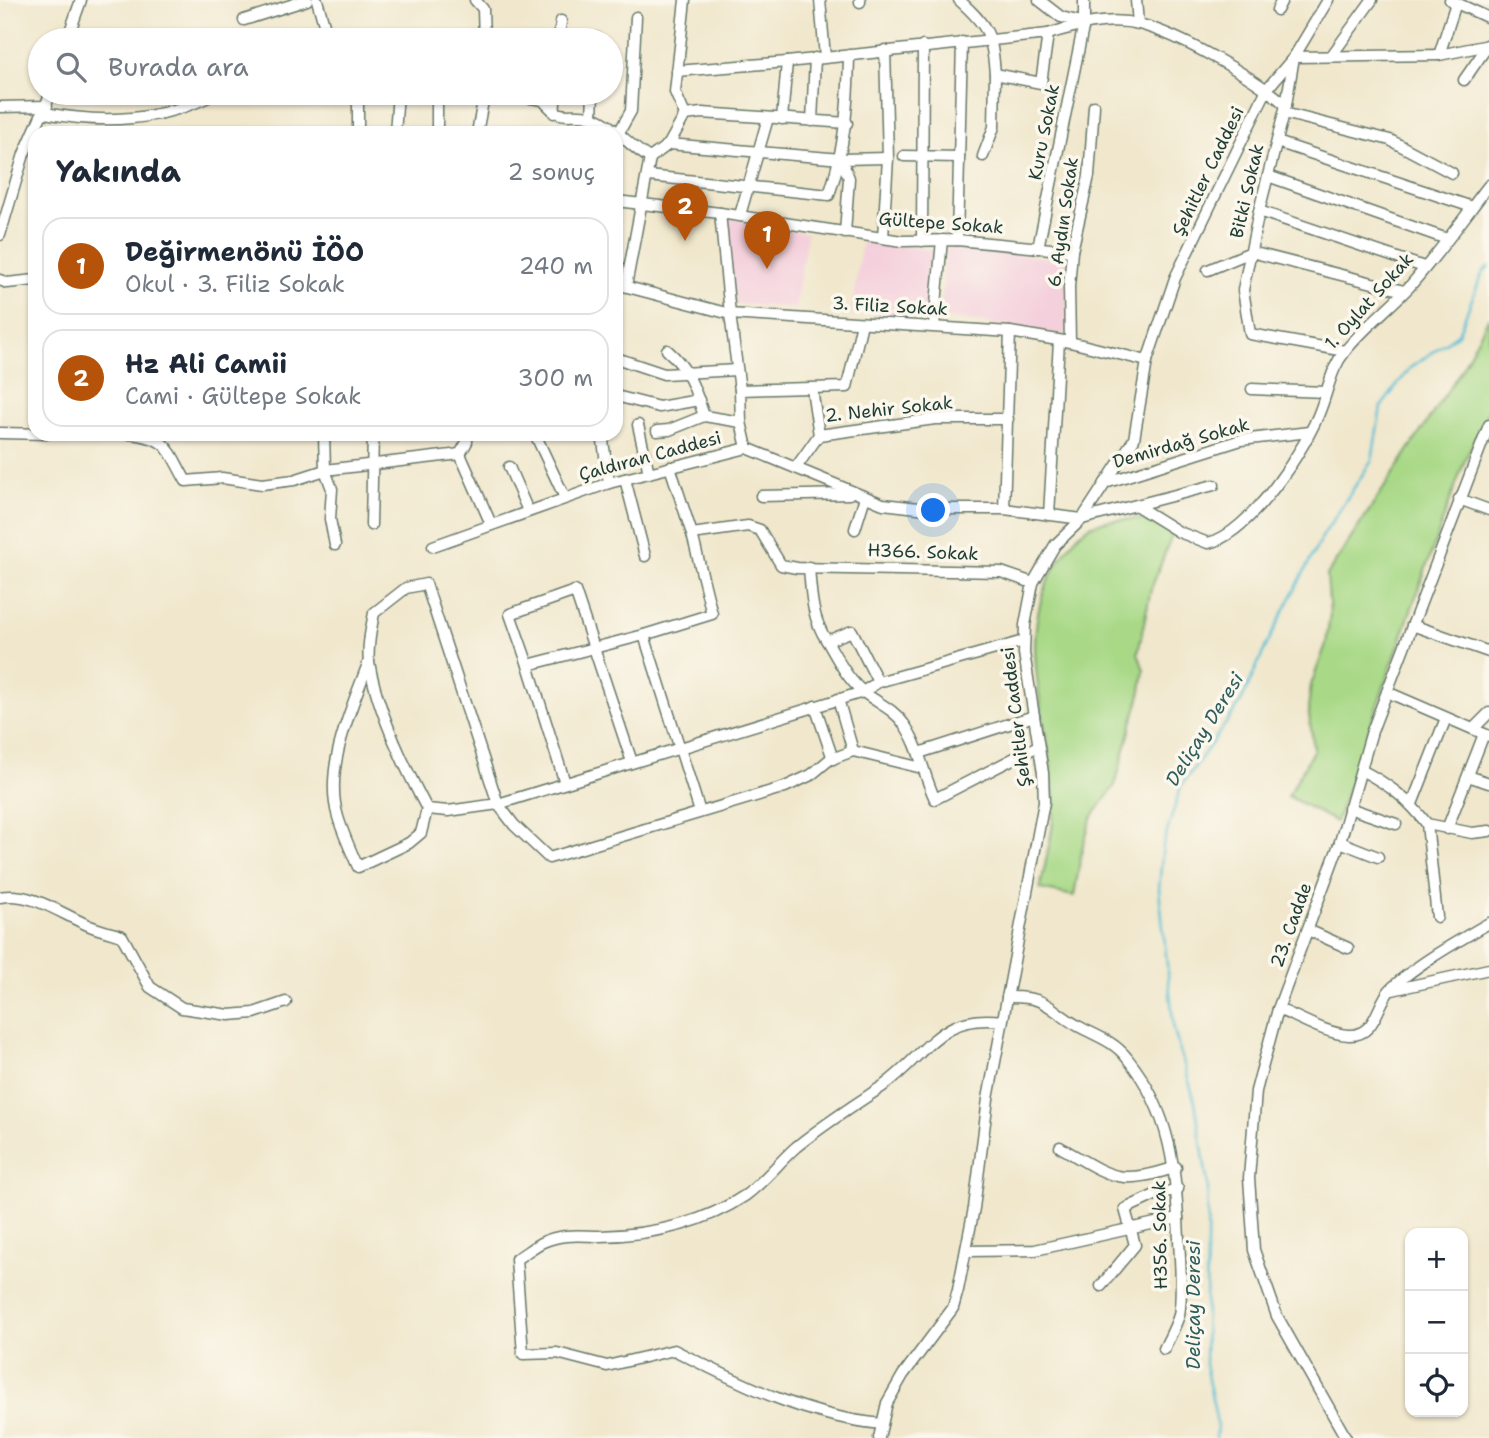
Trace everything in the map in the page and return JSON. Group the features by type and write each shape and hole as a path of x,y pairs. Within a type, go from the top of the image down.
{"street":[{"path":"72,28 81,0"},
{"path":"244,20 307,0"},
{"path":"317,0 325,28"},
{"path":"475,0 483,9 484,28"},
{"path":"685,0 682,48 675,92 685,115"},
{"path":"812,121 820,58 820,0"},
{"path":"959,0 978,17 992,39 995,74 994,127 984,156"},
{"path":"1039,0 1061,17 1084,23 1138,24 1230,66 1267,89 1285,109 1390,140 1452,173"},
{"name":"Kuru Sokak","path":"1038,248 1084,23 1084,0"},
{"path":"1136,0 1138,24"},
{"path":"1332,55 1372,0"},
{"name":"Şehitler Caddesi","path":"879,1438 887,1403 903,1375 953,1308 967,1251 988,1099 1044,802 1024,641 1033,583 1055,545 1082,519 1134,439 1147,360 1175,278 1267,89 1294,57 1326,1"},
{"path":"1439,55 1453,1 1489,18"},
{"path":"623,126 631,111 636,17"},
{"path":"560,28 561,21"},
{"path":"677,71 1048,34 1084,23"},
{"path":"995,74 1041,83 1048,34"},
{"path":"957,240 962,42"},
{"path":"1294,57 1439,55 1489,45"},
{"path":"1464,80 1489,45"},
{"path":"922,241 923,46"},
{"path":"883,238 888,158 886,50"},
{"path":"648,176 829,195 841,159 847,123 849,55"},
{"name":"Bitki Sokak","path":"1294,57 1285,109 1259,211 1244,290 1250,334 1345,351"},
{"path":"782,119 786,62"},
{"path":"38,126 47,105"},
{"path":"0,107 46,110 84,121 112,121 168,113 187,105"},
{"path":"358,105 358,126"},
{"path":"396,126 397,105"},
{"path":"437,105 437,126"},
{"path":"478,126 482,105"},
{"path":"547,105 554,113 568,117 592,117 606,126"},
{"path":"554,113 555,105"},
{"path":"592,105 592,117"},
{"name":"6. Aydın Sokak","path":"1049,515 1072,251 1089,176 1094,106"},
{"path":"685,115 702,113 847,123"},
{"path":"623,277 650,158 669,144 685,115"},
{"path":"740,215 768,118"},
{"path":"623,138 650,158"},
{"path":"1277,142 1472,207"},
{"path":"669,144 841,159 888,158"},
{"path":"0,235 28,146"},
{"path":"904,156 959,157"},
{"path":"841,159 849,178 845,233"},
{"path":"1268,176 1447,239"},
{"name":"1. Oylat Sokak","path":"1137,506 1195,539 1218,541 1236,530 1270,494 1309,432 1321,409 1329,377 1345,351 1404,291 1489,186"},
{"name":"Gültepe Sokak","path":"623,204 740,215 883,238 957,240 1072,251"},
{"path":"1259,211 1424,267"},
{"path":"720,213 740,390 741,422 747,448"},
{"path":"934,326 942,240"},
{"path":"1208,270 1251,252 1404,291"},
{"path":"0,280 7,283 28,281"},
{"name":"3. Filiz Sokak","path":"623,286 730,314 1010,332 1065,341 1147,360"},
{"path":"740,390 847,387 862,323"},
{"path":"1004,509 1010,332"},
{"path":"667,351 682,363 704,416"},
{"path":"623,360 664,374 737,370"},
{"name":"2. Nehir Sokak","path":"812,389 819,435 935,419 1008,419"},
{"path":"1252,389 1325,391"},
{"path":"623,398 659,407 699,400"},
{"path":"657,431 669,430 704,416 741,422"},
{"path":"638,425 649,473"},
{"name":"23. Cadde","path":"1346,1438 1277,1316 1254,1250 1249,1178 1256,1091 1278,1009 1339,842 1387,692 1489,425"},
{"name":"Demirdağ Sokak","path":"1105,483 1241,440 1309,432"},
{"path":"0,433 28,434"},
{"path":"797,466 819,435"},
{"path":"159,441 168,446 186,481 222,478 261,484 294,480 325,470 460,454"},
{"path":"324,441 325,470 332,489 330,519 335,545"},
{"path":"371,525 373,441"},
{"path":"460,454 467,441"},
{"path":"538,441 565,498"},
{"path":"603,441 609,484"},
{"name":"Çaldıran Caddesi","path":"433,546 625,479 747,448 797,466 883,504 927,509 1004,509 1082,519"},
{"path":"460,454 491,524"},
{"path":"509,467 528,511"},
{"path":"528,665 712,614 692,534 670,467"},
{"path":"625,479 645,556"},
{"path":"1082,519 1214,485"},
{"path":"761,496 860,496 855,529"},
{"path":"1459,499 1489,510"},
{"name":"H366. Sokak","path":"692,534 748,526 760,530 781,565 1001,572 1033,583"},
{"path":"809,567 814,616 827,641 848,676 863,692 892,710 904,724 919,753 935,799 1038,747"},
{"path":"369,661 399,756 427,808 421,833 410,843 358,867 337,815 335,769 350,712 369,661 374,613 406,588 426,584 498,804 514,825 549,858 785,787 811,775 833,759 853,751 922,768"},
{"path":"565,783 510,614 575,591 632,762"},
{"path":"1412,625 1489,652"},
{"path":"827,641 852,631 878,682"},
{"path":"644,635 700,812"},
{"path":"427,808 448,811 498,804 863,692 878,682 1024,641"},
{"path":"1387,692 1482,733"},
{"path":"838,699 853,751"},
{"path":"815,706 833,759"},
{"path":"1447,829 1489,713"},
{"path":"919,753 1034,716"},
{"path":"1412,804 1446,718"},
{"path":"1361,770 1389,784 1412,804 1427,824 1437,917"},
{"path":"1468,776 1489,783"},
{"path":"1349,808 1396,824"},
{"path":"1427,824 1447,829 1486,832 1489,818"},
{"path":"1339,842 1378,857"},
{"path":"0,897 13,894 29,898 92,927 122,936 129,943 138,967 150,987 181,1007 229,1015 254,1013 286,1002"},
{"path":"1278,1009 1350,1035 1360,1032 1377,1018 1389,991 1455,943 1489,923"},
{"path":"1308,929 1348,948"},
{"path":"1389,991 1489,970"},
{"name":"H356. Sokak","path":"1007,997 1029,996 1048,1004 1076,1025 1113,1043 1127,1057 1158,1107 1175,1167 1178,1189 1179,1315 1164,1349"},
{"path":"882,1424 839,1419 807,1411 735,1381 674,1349 607,1366 557,1353 523,1354 516,1259 541,1242 566,1235 599,1236 667,1229 714,1214 749,1192 778,1163 831,1120 883,1085 933,1037 964,1022 984,1019 1002,1021"},
{"path":"1059,1147 1094,1168 1124,1180 1150,1176 1175,1167"},
{"path":"1101,1286 1133,1250 1131,1227 1125,1209 1155,1195 1178,1189"},
{"path":"967,1251 1035,1250 1178,1218"}],"shaded area":[{"path":"728,218 807,233 795,308 734,304"},
{"path":"862,242 929,249 934,255 927,317 924,320 851,312"},
{"path":"951,246 1066,260 1066,333 1064,335 940,317 946,250"}],"green space":[{"path":"1489,317 1489,409 1465,460 1336,822 1288,796 1314,749 1308,708 1311,685 1326,644 1330,615 1327,575 1461,370"},
{"path":"1144,519 1173,533 1151,589 1138,653 1144,670 1141,691 1115,785 1091,819 1082,849 1074,896 1040,889 1054,815 1052,774 1037,682 1035,652 1043,593 1057,564 1083,531 1101,522"}],"waterway":[{"name":"Deliçay Deresi","path":"1216,1438 1217,1423 1205,1364 1208,1186 1195,1102 1174,1030 1159,889 1163,845 1181,786 1241,702 1266,646 1322,537 1372,460 1381,407 1410,368 1458,334 1483,272 1489,266"}],"place":[{"name":"Hz Ali Camii","path":"685,241"},
{"name":"Değirmenönü İÖO","path":"767,269"}]}
